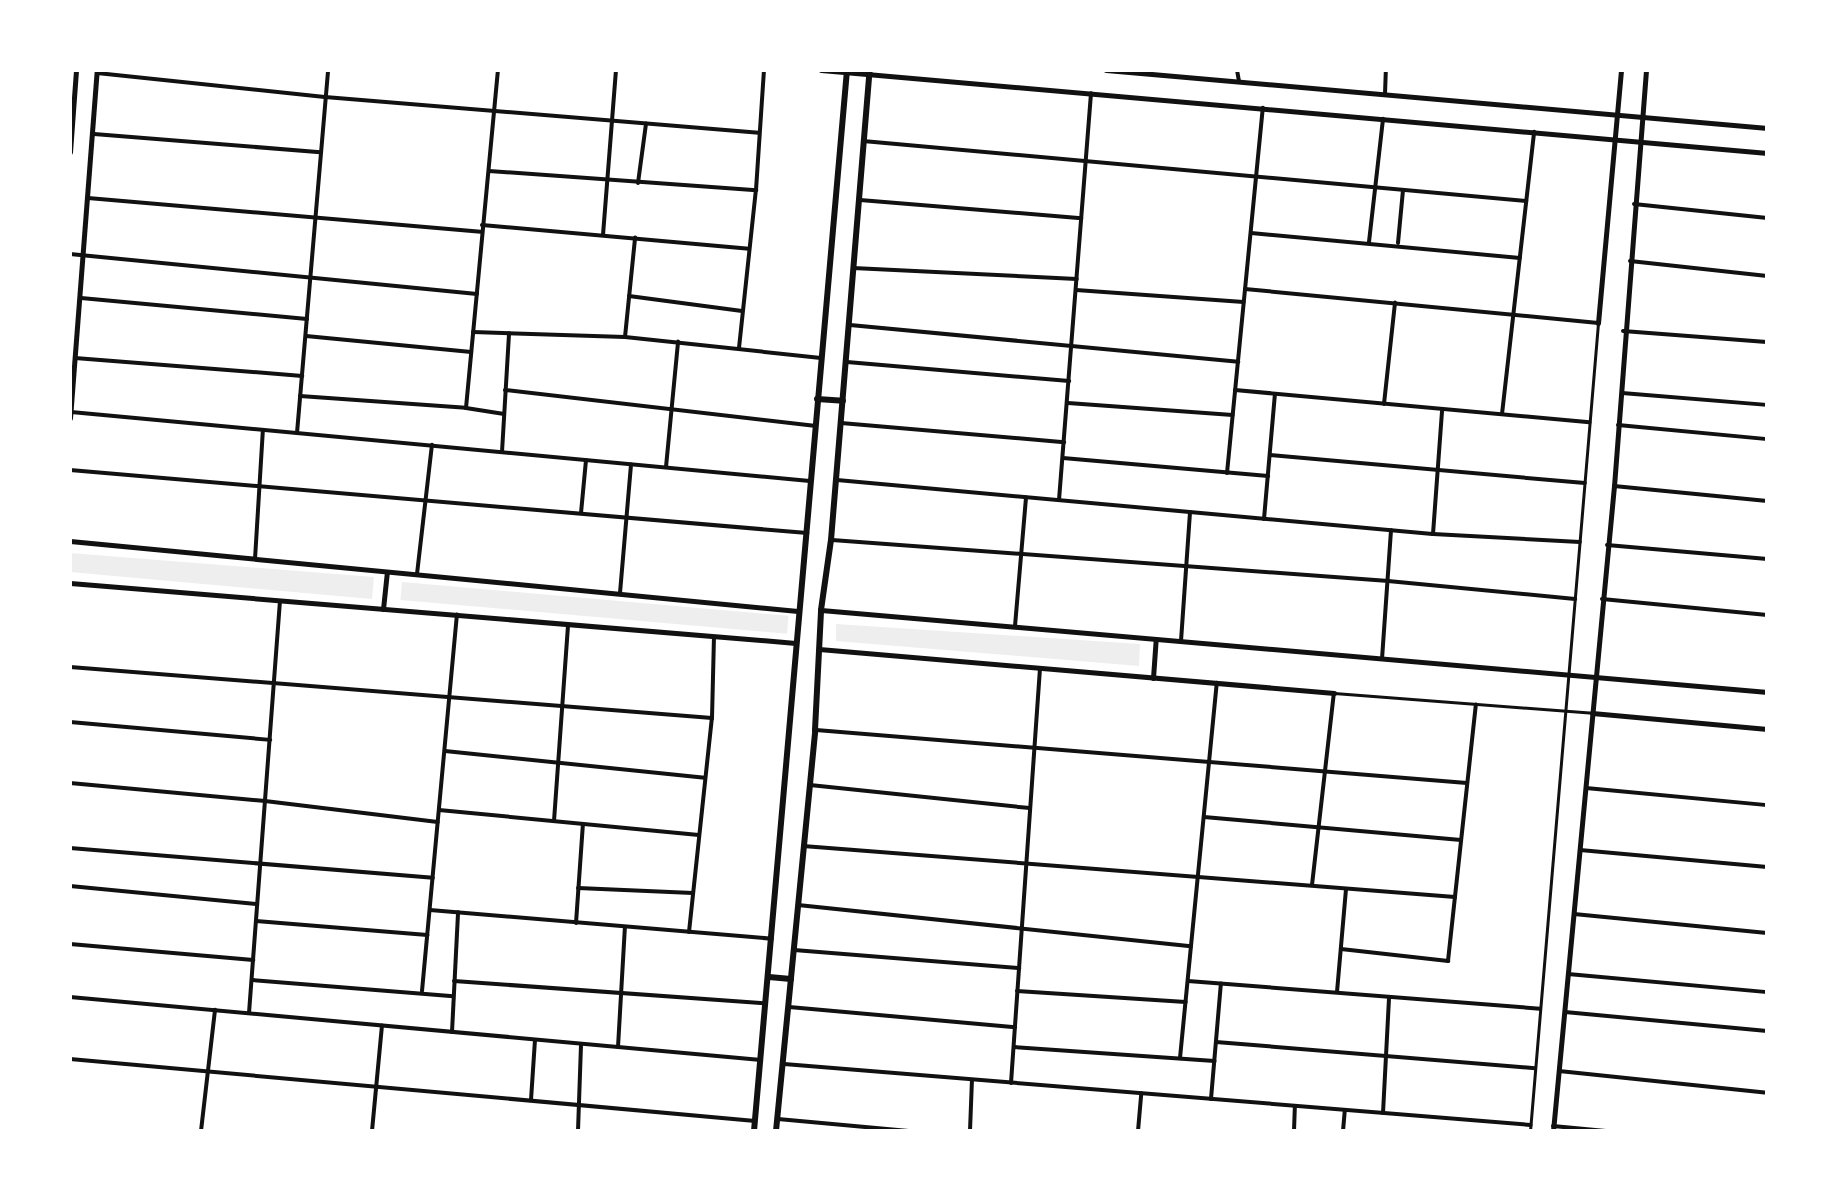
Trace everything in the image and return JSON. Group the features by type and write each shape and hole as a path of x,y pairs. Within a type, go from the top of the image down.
{"main road":[{"path":"754,1131 847,71"},
{"path":"776,1131 815,730 821,610 831,540 870,72"},
{"path":"817,399 843,401"},
{"path":"769,977 791,979"}],"street":[{"path":"70,152 76,70"},
{"path":"297,433 328,70"},
{"path":"466,408 498,70"},
{"path":"603,235 616,70"},
{"path":"739,348 756,190 764,70"},
{"path":"821,70 1767,153"},
{"path":"1106,70 1767,128"},
{"path":"1237,70 1239,81"},
{"path":"1385,94 1386,70"},
{"path":"783,1064 1530,1128 1621,70"},
{"path":"1606,1131 1553,1128 1614,486 1623,331 1646,70"},
{"path":"70,418 97,71 494,113 759,133"},
{"path":"1059,500 1091,93"},
{"path":"1227,473 1263,108"},
{"path":"1369,242 1383,119"},
{"path":"638,183 646,124"},
{"path":"1502,414 1534,132"},
{"path":"94,134 320,152"},
{"path":"863,141 1256,174 1526,201"},
{"path":"489,171 756,190"},
{"path":"1398,244 1403,190"},
{"path":"88,198 481,232"},
{"path":"858,200 1081,218"},
{"path":"1634,204 1767,218"},
{"path":"482,225 749,249"},
{"path":"1251,233 1398,244 1520,258"},
{"path":"625,337 635,238"},
{"path":"70,254 477,294"},
{"path":"1629,260 1767,276"},
{"path":"853,268 1077,279"},
{"path":"1245,289 1598,323"},
{"path":"1076,290 1244,302"},
{"path":"629,296 742,311"},
{"path":"81,298 307,319"},
{"path":"1384,404 1395,303"},
{"path":"850,325 1238,362"},
{"path":"1623,331 1767,342"},
{"path":"473,332 625,337 821,358"},
{"path":"502,452 509,333"},
{"path":"305,336 471,352"},
{"path":"666,467 678,342"},
{"path":"75,358 302,376"},
{"path":"847,362 1069,381"},
{"path":"505,390 672,407 814,426"},
{"path":"1235,390 1590,422"},
{"path":"1619,393 1767,405"},
{"path":"1264,519 1275,394"},
{"path":"300,396 466,408 503,414"},
{"path":"1067,403 1233,415"},
{"path":"1433,534 1442,411"},
{"path":"71,412 810,481"},
{"path":"841,423 1064,442"},
{"path":"1618,425 1767,439"},
{"path":"255,559 263,430"},
{"path":"417,574 432,445"},
{"path":"1270,455 1585,483"},
{"path":"1063,458 1268,476"},
{"path":"581,514 586,460"},
{"path":"620,594 631,464"},
{"path":"70,470 807,533"},
{"path":"835,480 1433,534 1580,542"},
{"path":"1614,486 1767,501"},
{"path":"1015,627 1026,497"},
{"path":"1181,641 1190,512"},
{"path":"1382,659 1391,530"},
{"path":"831,540 1388,581 1575,599"},
{"path":"70,541 798,611"},
{"path":"1607,545 1767,559"},
{"path":"383,609 387,572"},
{"path":"70,583 796,643"},
{"path":"1602,599 1767,615"},
{"path":"249,1013 280,601"},
{"path":"821,610 1767,692"},
{"path":"422,991 457,615"},
{"path":"554,821 568,625"},
{"path":"689,932 712,718 714,637"},
{"path":"1153,678 1156,639"},
{"path":"819,649 1767,729"},
{"path":"70,667 712,718"},
{"path":"1011,1083 1040,668"},
{"path":"1180,1058 1217,683"},
{"path":"1312,886 1334,693"},
{"path":"1341,949 1448,961 1476,705"},
{"path":"70,722 270,740"},
{"path":"815,730 1467,783"},
{"path":"444,751 705,778"},
{"path":"70,783 265,801 438,822"},
{"path":"809,785 1030,808"},
{"path":"1586,788 1767,805"},
{"path":"439,810 699,835"},
{"path":"1204,817 1461,840"},
{"path":"576,923 583,824"},
{"path":"802,846 1455,897"},
{"path":"70,848 433,878"},
{"path":"1580,850 1767,867"},
{"path":"70,886 257,904"},
{"path":"578,888 693,893"},
{"path":"1337,992 1346,889"},
{"path":"798,905 1191,946"},
{"path":"430,910 772,939"},
{"path":"452,1032 458,912"},
{"path":"1574,914 1767,933"},
{"path":"256,921 427,935"},
{"path":"618,1047 625,927"},
{"path":"70,944 253,960"},
{"path":"793,950 1019,968"},
{"path":"1568,974 1767,992"},
{"path":"251,980 422,991 453,996"},
{"path":"454,981 766,1004"},
{"path":"1188,981 1540,1009"},
{"path":"1211,1099 1221,983"},
{"path":"1017,991 1186,1002"},
{"path":"70,997 761,1060"},
{"path":"1383,1113 1389,997"},
{"path":"789,1007 1015,1027"},
{"path":"201,1131 215,1010"},
{"path":"1565,1012 1767,1031"},
{"path":"372,1131 382,1025"},
{"path":"531,1100 535,1040"},
{"path":"1216,1042 1535,1068"},
{"path":"578,1131 581,1044"},
{"path":"1014,1047 1215,1061"},
{"path":"70,1059 755,1121"},
{"path":"1559,1071 1767,1093"},
{"path":"970,1131 972,1080"},
{"path":"1138,1131 1141,1093"},
{"path":"1294,1131 1295,1106"},
{"path":"1343,1131 1345,1110"},
{"path":"777,1119 911,1131"}],"shaded area":[{"path":"70,553 374,577 372,599 70,572"},
{"path":"402,582 789,616 787,634 400,600"},
{"path":"836,624 1140,644 1139,666 836,641"}]}
